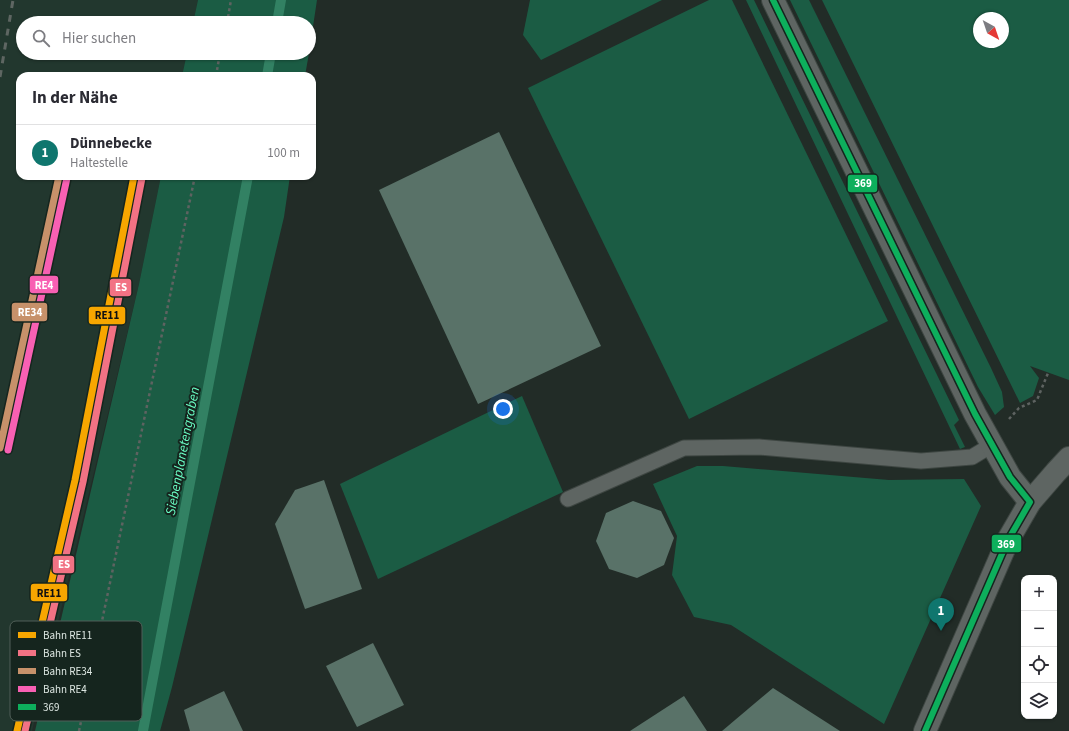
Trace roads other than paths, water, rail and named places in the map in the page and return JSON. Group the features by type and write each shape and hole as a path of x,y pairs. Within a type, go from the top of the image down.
{"street":[{"path":"773,0 975,414 1010,477 1030,502"},
{"path":"925,731 1008,540 1030,502 1069,458"}],"lane":[{"path":"568,499 684,448 760,447 921,461 972,457 992,445"}],"waterway":[{"name":"Siebenplanetengraben","path":"278,16 281,0"},
{"name":"Siebenplanetengraben","path":"268,72 270,60"},
{"name":"Siebenplanetengraben","path":"143,731 247,180"}],"railway":[{"path":"0,77 13,0"}],"rail line":[{"name":"RE34","path":"0,448 58,180"},
{"name":"RE4","path":"8,450 67,180"},
{"name":"RE11","path":"42,621 75,480 133,180"},
{"name":"ES","path":"51,621 83,482 142,180"},
{"name":"RE11","path":"17,731 19,721"},
{"name":"ES","path":"25,731 27,721"}],"place":[{"name":"Dünnebecke","path":"941,631"}]}
